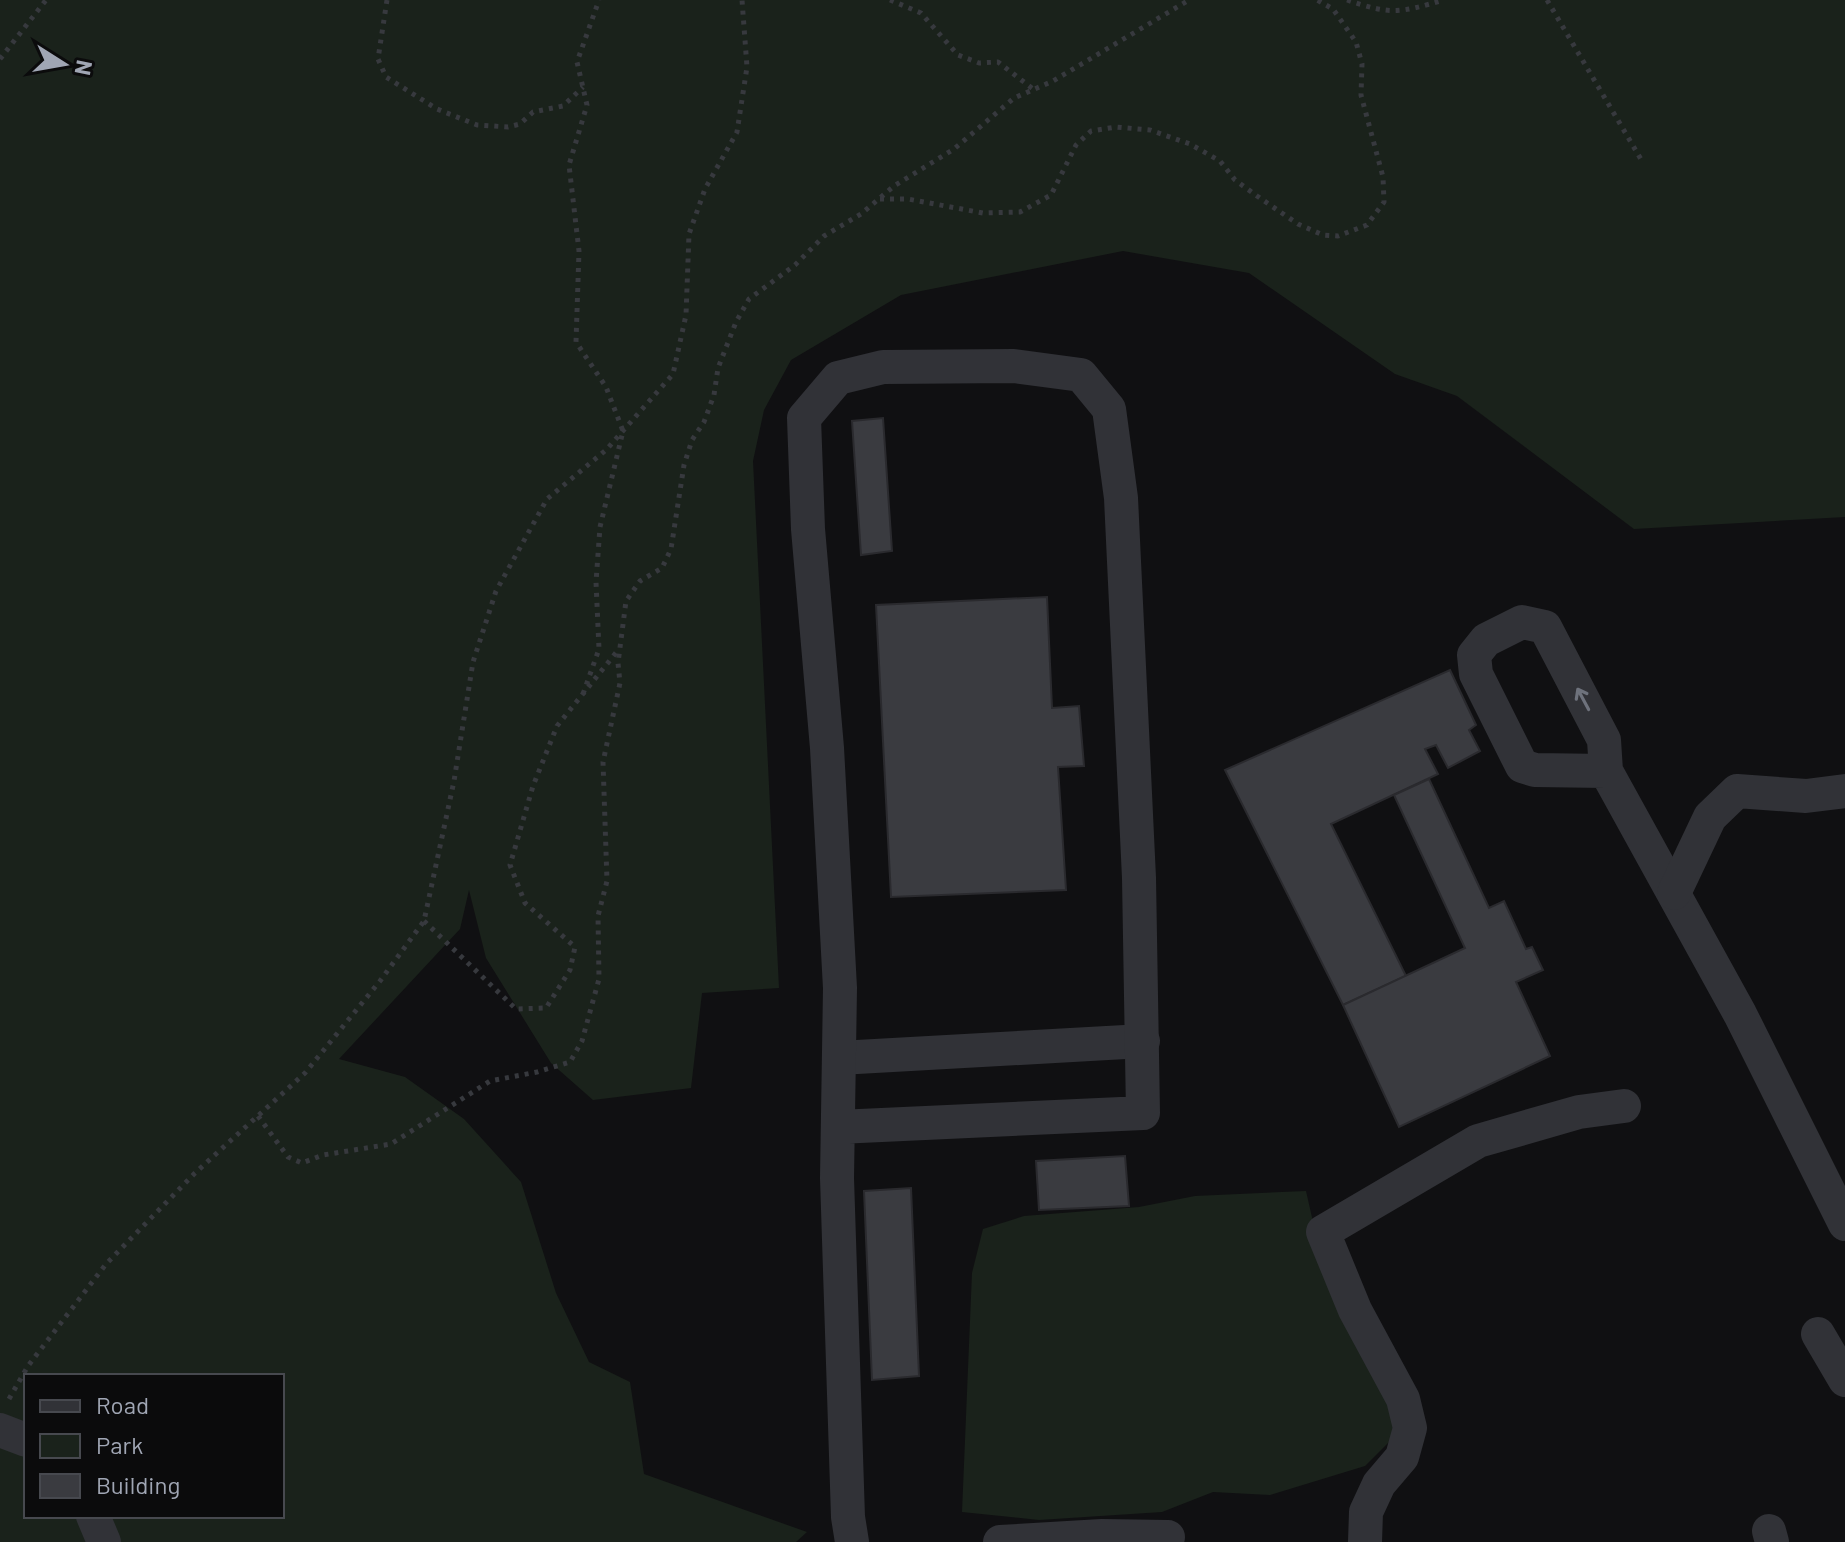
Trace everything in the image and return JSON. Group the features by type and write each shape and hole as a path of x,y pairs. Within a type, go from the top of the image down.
{"street":[{"path":"838,1127 1143,1113 1139,878 1121,498 1109,409 1081,375 1014,366 883,367 838,378 804,418 808,529 827,748 840,988 838,1127 842,1371 848,1517 852,1542"},
{"path":"1606,771 1535,770 1522,766 1476,674 1474,655 1486,640 1522,622 1545,627 1604,740 1606,771 1740,1014 1845,1224"},
{"path":"1674,893 1710,817 1737,791 1806,796 1845,791"},
{"path":"839,1058 1143,1041"},
{"path":"1365,1542 1366,1512 1379,1484 1402,1457 1410,1428 1403,1399 1355,1310 1323,1232 1478,1141 1579,1112 1624,1106"},
{"path":"1818,1334 1845,1380"},
{"path":"3,1416 24,1438"},
{"path":"94,1518 104,1542"},
{"path":"1000,1542 1102,1536 1168,1537"}],"path":[{"path":"0,59 46,0"},
{"path":"387,0 378,59 386,77 437,109 477,125 508,127 520,124 533,112 563,106 583,87"},
{"path":"583,694 599,649 596,582 600,527 623,431 606,387 576,342 579,251 569,165 587,105 577,62 599,0"},
{"path":"3,1416 28,1366 106,1264 195,1173 305,1073 424,921 454,781 473,662 496,591 547,499 606,450 673,374 686,315 689,234 705,189 737,132 747,67 742,0"},
{"path":"890,0 921,13 958,55 979,63 998,62 1033,89"},
{"path":"258,1116 288,1157 302,1163 323,1155 391,1144 490,1081 570,1062 582,1041 599,979 598,916 607,881 603,762 620,683 618,663 626,601 640,581 662,568 671,549 688,452 704,422 714,395 718,368 736,322 749,299 795,265 824,236 861,214 894,186 954,149 1014,98 1053,81 1189,0"},
{"path":"879,199 908,199 983,213 1020,212 1051,195 1076,145 1091,131 1116,127 1150,130 1190,144 1220,161 1235,180 1257,196 1298,224 1323,235 1338,236 1367,225 1384,202 1383,177 1361,95 1362,64 1356,42 1333,9 1317,0"},
{"path":"1347,0 1383,12 1413,9 1444,0"},
{"path":"1547,0 1642,161"},
{"path":"424,921 516,1009 546,1008 570,970 575,947 525,903 510,865 533,786 557,726 620,648"}],"green space":[{"path":"0,0 1845,0 1845,517 1634,529 1457,396 1395,374 1249,273 1123,251 901,295 791,360 764,410 753,461 779,988 702,993 691,1088 593,1100 551,1063 486,958 469,890 460,929 339,1059 405,1077 464,1119 521,1182 556,1293 589,1362 630,1382 644,1474 807,1532 796,1542 0,1542"},
{"path":"1306,1191 1316,1235 1401,1430 1365,1466 1270,1495 1213,1492 1162,1512 1039,1520 962,1512 972,1273 983,1229 1024,1216 1139,1207 1195,1196"}],"building":[{"path":"883,418 892,551 861,555 852,421"},
{"path":"1047,597 1052,708 1079,706 1084,766 1058,767 1066,890 891,897 876,605"},
{"path":"1450,670 1476,725 1469,730 1480,751 1448,768 1436,745 1425,749 1438,774 1331,824 1406,976 1343,1005 1225,770"},
{"path":"1429,779 1489,908 1504,901 1526,949 1532,947 1543,970 1516,982 1550,1056 1399,1127 1343,1005 1465,948 1394,795"},
{"path":"1125,1156 1129,1206 1039,1210 1036,1161"},
{"path":"911,1188 919,1376 872,1380 864,1191"}]}
